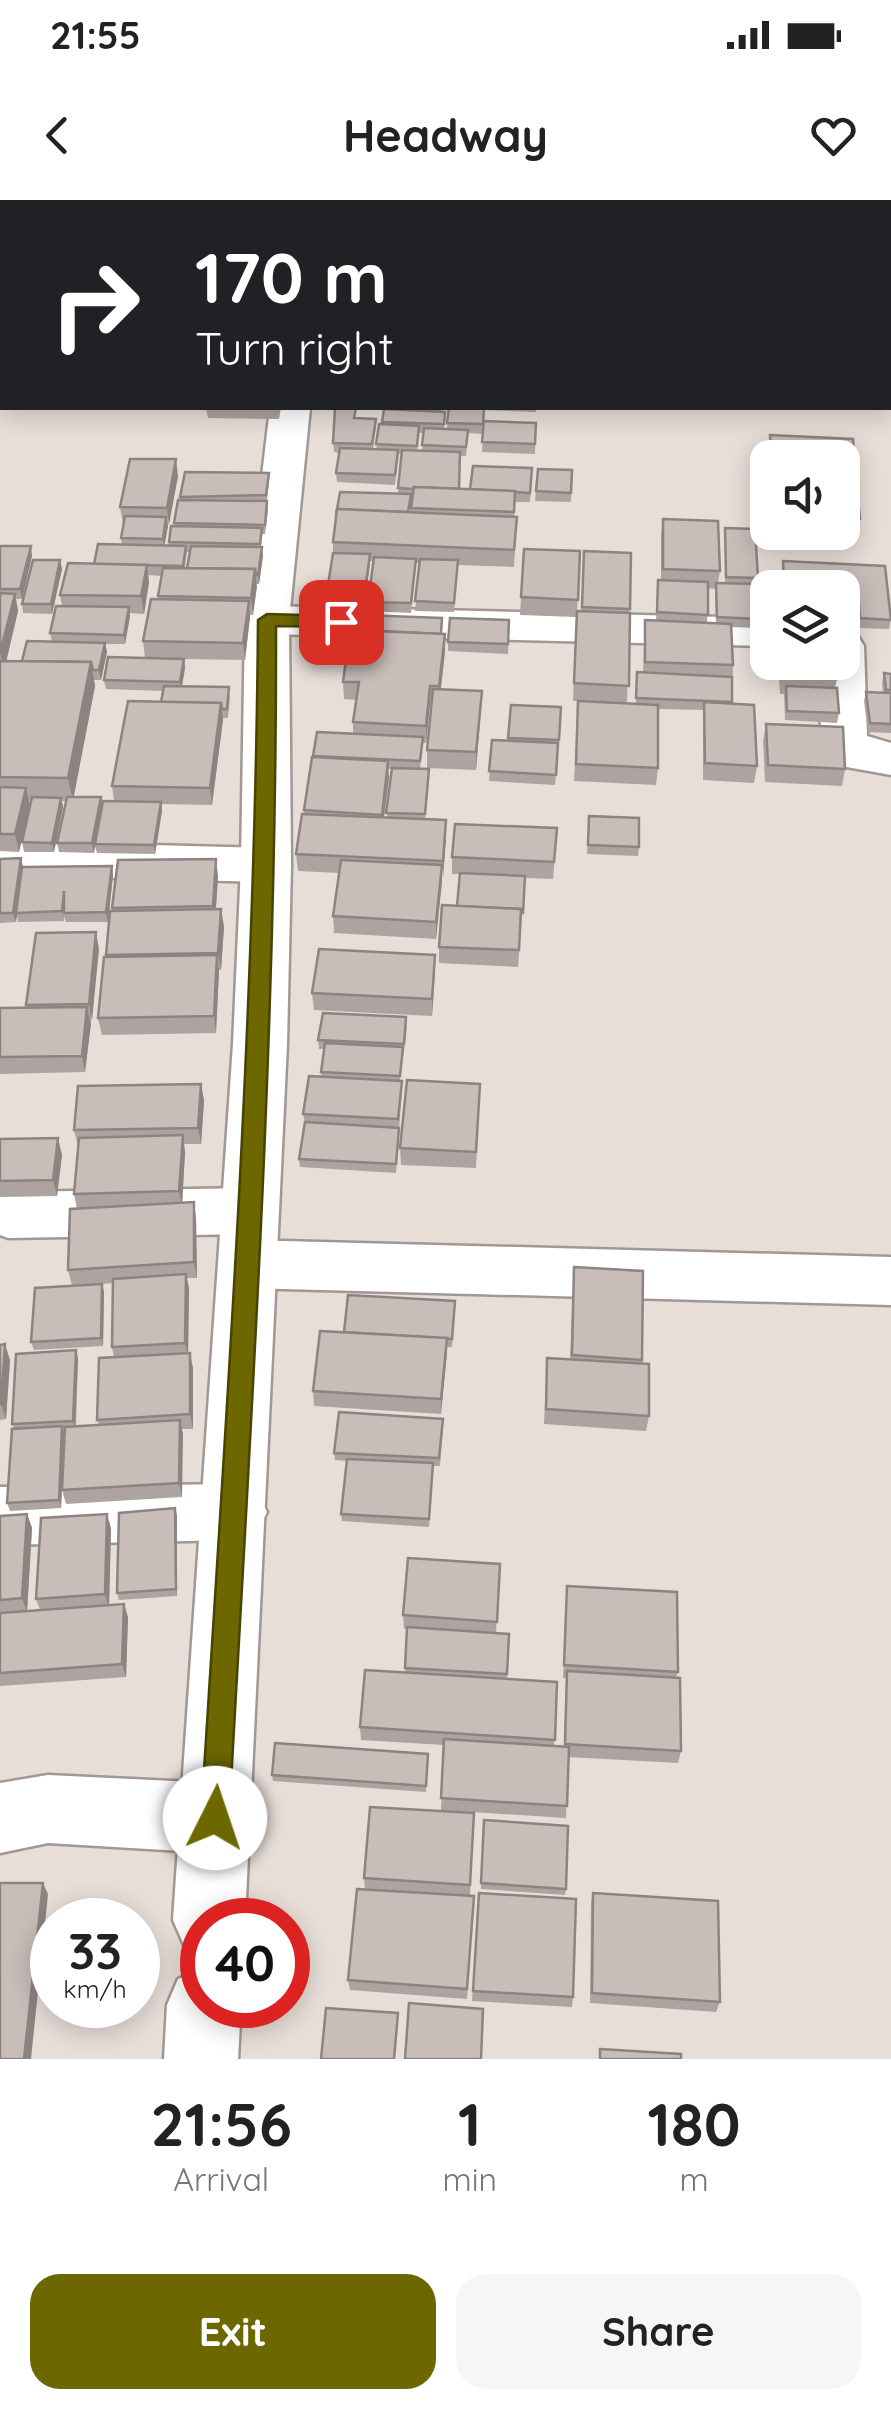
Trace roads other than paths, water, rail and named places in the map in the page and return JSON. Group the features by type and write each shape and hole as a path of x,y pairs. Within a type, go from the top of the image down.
{"street":[{"path":"210,1898 235,1512 266,865 267,620 290,410"},
{"path":"267,620 750,632"},
{"path":"843,680 844,741 858,754 891,759"},
{"path":"0,858 266,865"},
{"path":"0,1212 249,1237 891,1281"},
{"path":"0,1516 235,1512"},
{"path":"0,1818 48,1809 215,1818"},
{"path":"201,2059 203,2028"}]}
